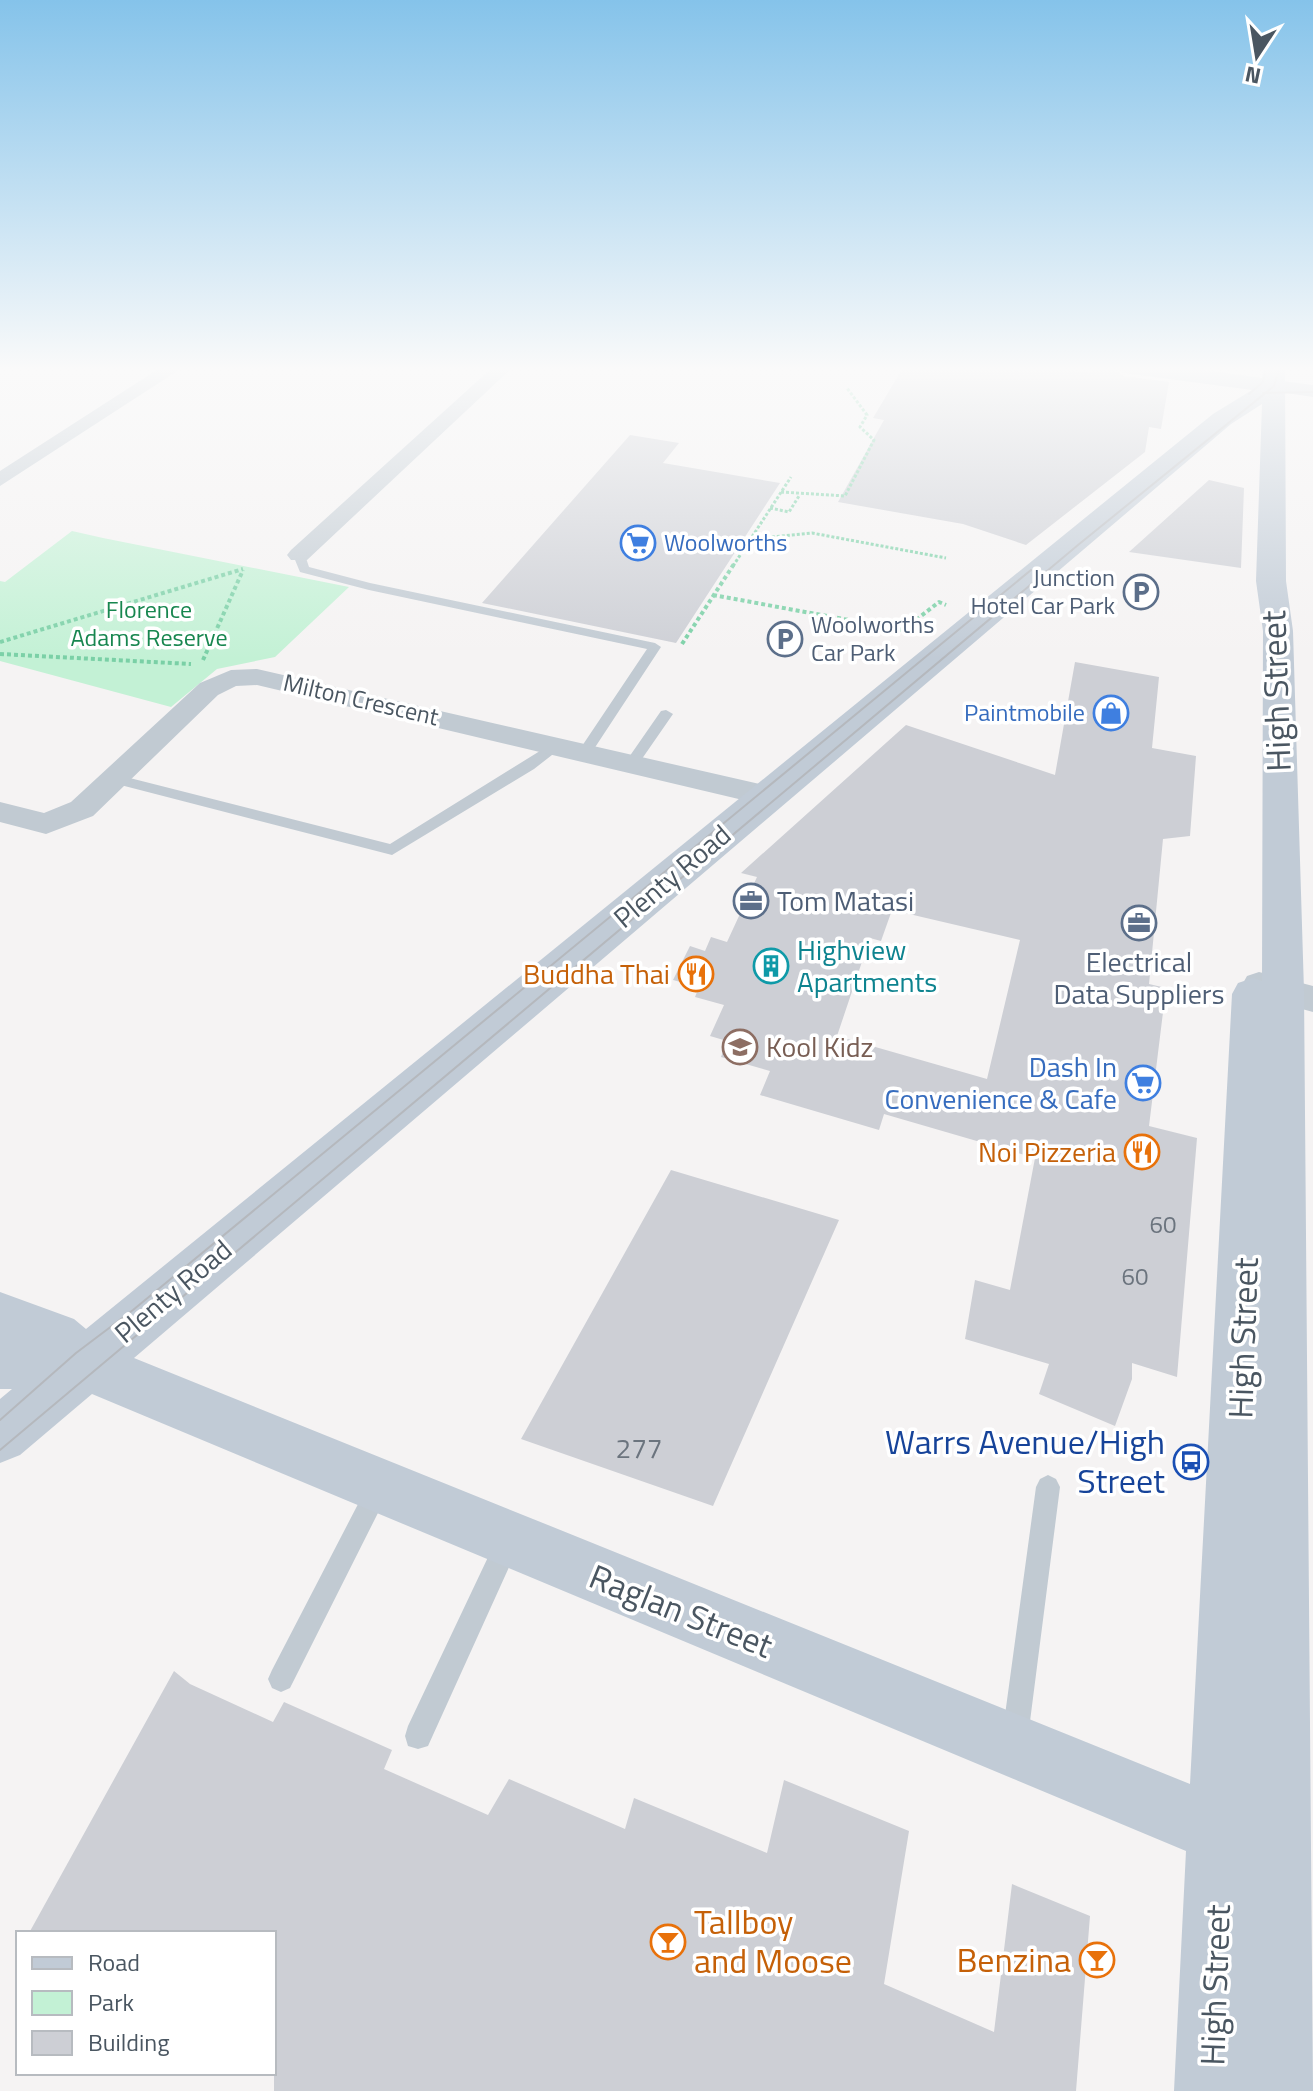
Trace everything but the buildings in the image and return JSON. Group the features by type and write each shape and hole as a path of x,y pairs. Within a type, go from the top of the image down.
{"main road":[{"name":"Plenty Road","path":"0,1435 1168,464"},
{"name":"High Street","path":"1212,2091 1271,2052 1249,1842 1244,1342 1280,1241 1266,1137 1283,991 1268,843 1265,721 1278,631 1271,587 1273,464"},
{"name":"Raglan Street","path":"0,1317 55,1337 86,1364 509,1541 1249,1842"},
{"name":"Raglan Street","path":"0,1363 86,1364"}],"street":[{"path":"0,480 25,464"},
{"path":"299,555 399,464"},
{"name":"Milton Crescent","path":"0,812 46,824 82,809 209,689 231,678 257,677 768,796"}],"lane":[{"path":"299,555 304,569 369,586 655,647 585,752"},
{"path":"632,763 666,714"},
{"path":"114,779 392,850 529,766 556,745"},
{"path":"281,1679 380,1487"},
{"path":"1013,1748 1027,1664 1048,1487"},
{"path":"418,1736 509,1541"}],"path":[{"path":"781,492 845,496 862,464"},
{"path":"681,646 791,477"},
{"path":"770,508 789,512 800,495"},
{"path":"752,539 812,533 946,558"},
{"path":"0,642 62,620 243,569 201,665"},
{"path":"713,595 903,630 939,602"},
{"path":"890,628 902,635"},
{"path":"0,654 212,667"}],"green space":[{"name":"Florence Adams Reserve","path":"72,531 349,587 275,657 217,669 171,707 0,661 0,581 5,582"}],"tram line":[{"path":"0,1450 1178,464"},
{"path":"0,1420 76,1353 133,1310 1031,570"}],"place":[{"name":"Woolworths","path":"638,543"},
{"name":"Junction Hotel Car Park","path":"1141,592"},
{"name":"Woolworths Car Park","path":"785,639"},
{"name":"Paintmobile","path":"1111,713"},
{"name":"Tom Matasi","path":"751,901"},
{"name":"Electrical Data Suppliers","path":"1139,923"},
{"name":"Highview Apartments","path":"771,966"},
{"name":"Buddha Thai","path":"696,974"},
{"name":"Kool Kidz","path":"740,1047"},
{"name":"Dash In Convenience & Cafe","path":"1143,1083"},
{"name":"Noi Pizzeria","path":"1142,1152"},
{"name":"Warrs Avenue/High Street","path":"1191,1462"},
{"name":"Tallboy and Moose","path":"668,1942"},
{"name":"Benzina","path":"1097,1960"}]}
